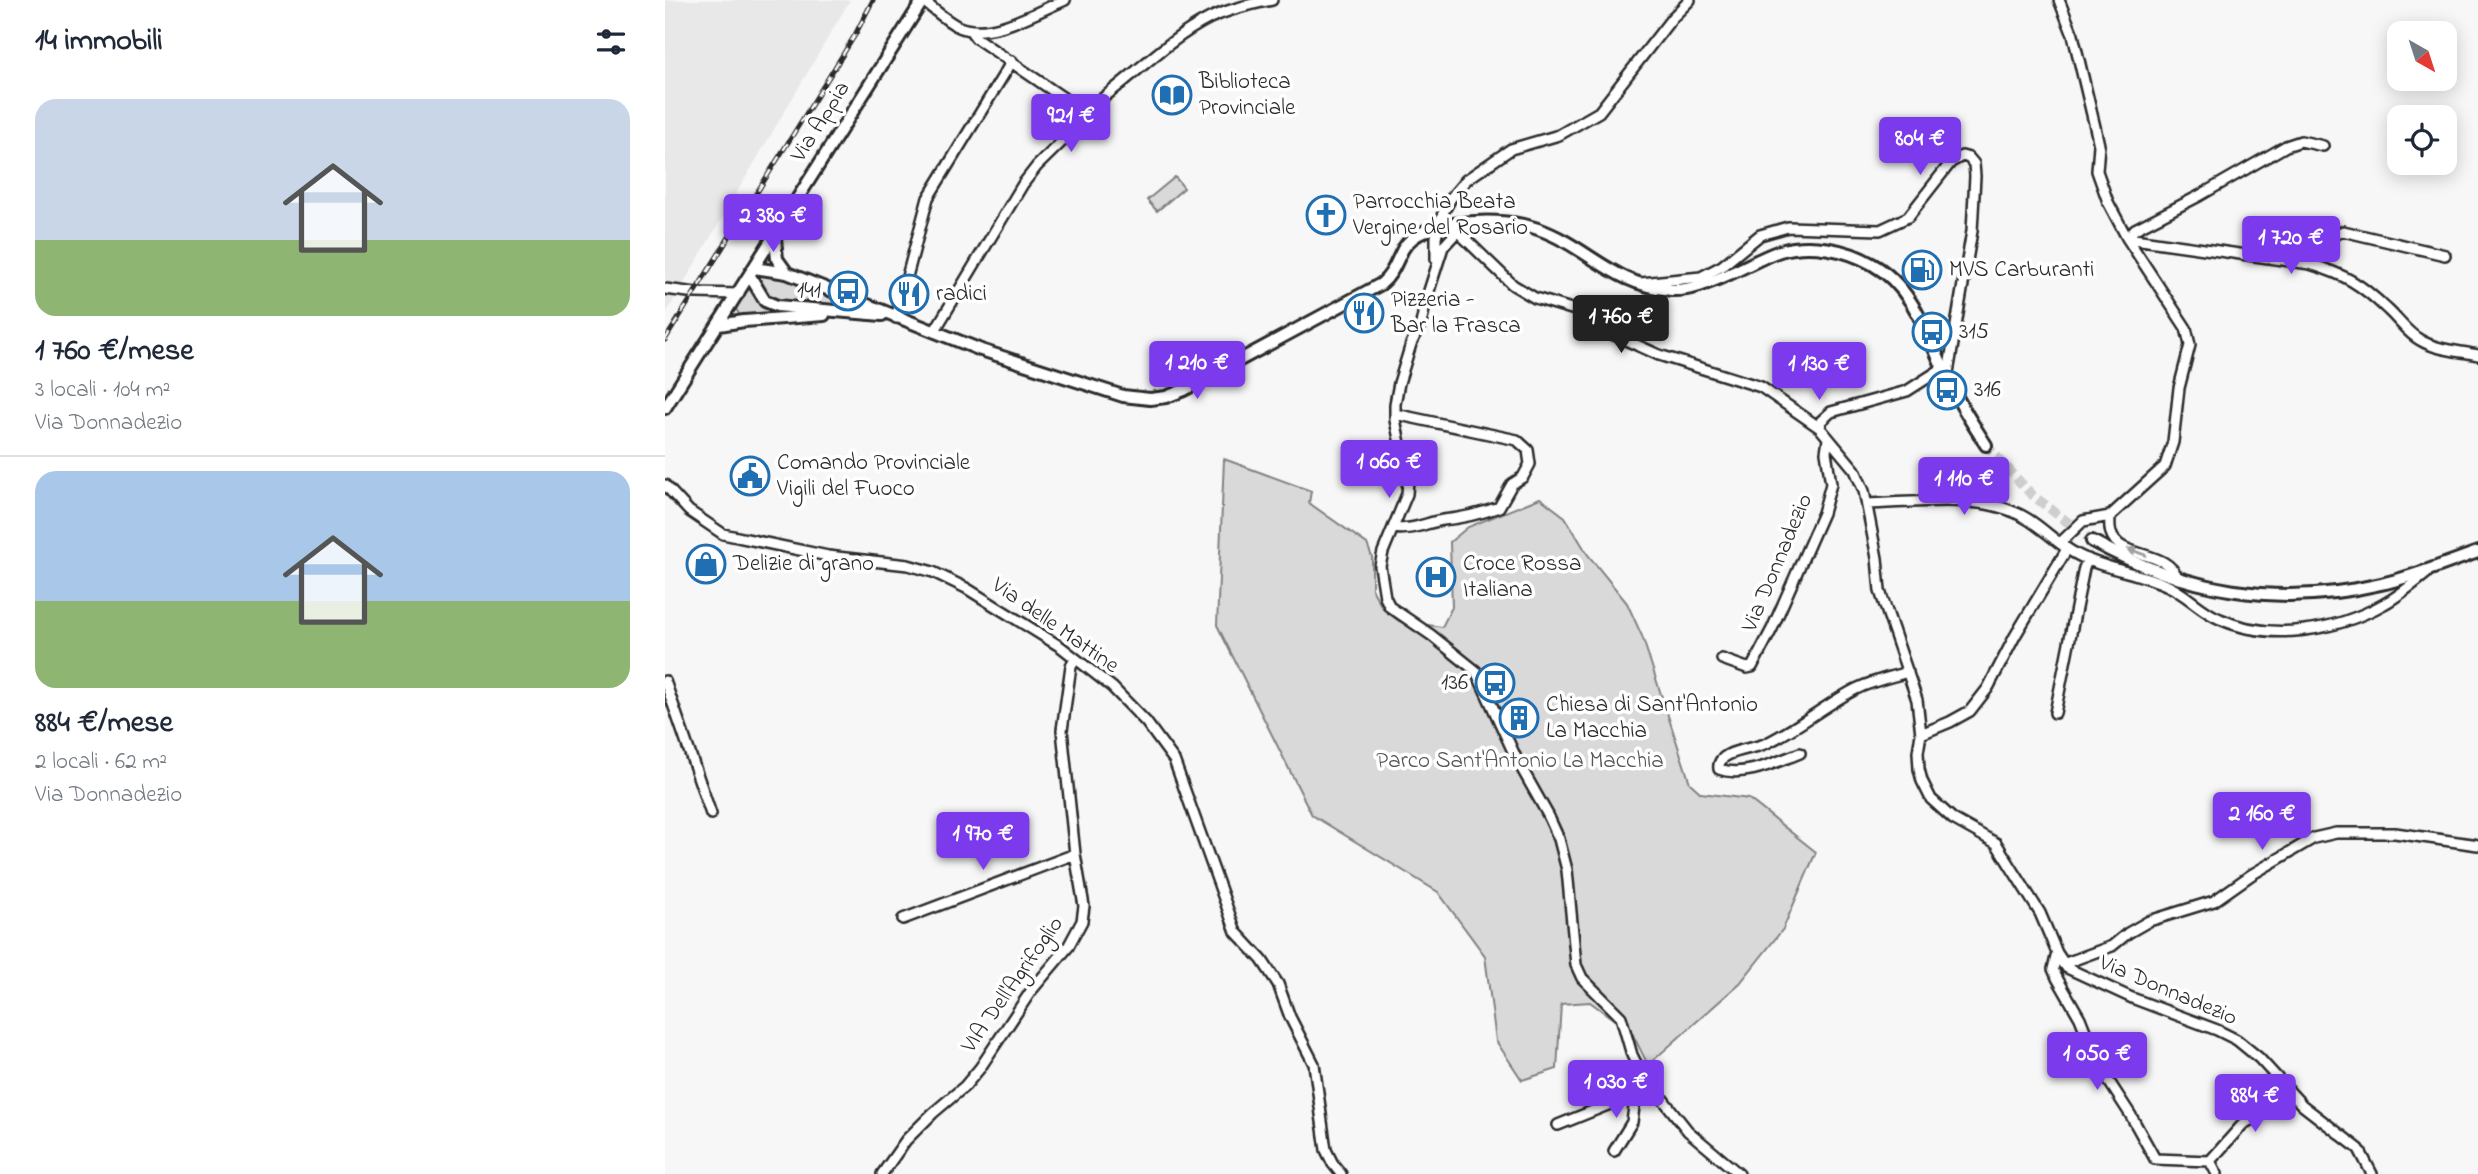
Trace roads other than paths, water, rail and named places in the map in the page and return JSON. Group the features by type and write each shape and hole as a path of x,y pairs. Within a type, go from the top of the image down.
{"main road":[{"name":"Via Appia","path":"665,408 923,0"},
{"path":"894,317 771,304 761,296 752,272 787,274 981,350 1123,396 1141,399 1159,398 1184,390 1381,284 1389,277 1404,248 1416,235 1440,227 1503,223 1535,228 1555,236 1615,274 1637,284 1675,290 1695,288 1779,251 1800,247 1825,248 1856,256 1884,272 1907,295 1959,404 1986,445"},
{"path":"777,232 774,250 778,262 787,274"},
{"path":"719,326 744,321 848,313"},
{"path":"2092,541 2129,560 2178,579 2220,590 2277,596 2346,591 2385,584 2478,552"}],"street":[{"path":"923,0 958,26 970,30 1010,25 1065,0"},
{"path":"1084,111 1165,47 1209,19 1248,5 1272,0"},
{"path":"1436,265 1436,237 1443,214 1451,198 1474,173 1511,149 1559,135 1603,109 1672,18 1690,0"},
{"path":"1921,734 1970,711 1988,688 2064,546 2083,521 2110,516 2165,466 2173,442 2179,388 2190,345 2186,328 2127,238 2108,202 2097,171 2099,145 2073,34 2059,0"},
{"path":"934,332 1023,184 1085,117 1084,111 976,38 970,30"},
{"path":"894,317 928,198 1012,61"},
{"path":"2127,238 2135,229 2200,196 2286,146 2301,141 2323,146"},
{"path":"1637,284 1701,276 1721,266 1760,235 1788,226 1880,230 1908,217 1951,162 1962,156 1969,158 1974,164 1975,176 1972,231 1945,374 1907,391 1831,412 1821,421 1820,428"},
{"path":"1440,227 1446,242"},
{"path":"1460,227 1446,242 1436,265 1422,324 1411,344 1403,371 1395,414 1408,481 1407,494 1380,566 1385,597 1390,607 1476,671 1505,737 1559,839 1567,870 1576,965 1582,978 1621,1017 1632,1055 1640,1069 1688,1131 1739,1174"},
{"name":"Via Donnadezio","path":"1460,227 1513,285 1535,298 1578,312 1610,333 1659,355 1761,387 1820,428 1855,470 1867,503 1880,591 1917,700 1921,734 1919,769 1931,799 1954,819 1996,843 2040,913 2063,964 2097,983 2217,1030 2237,1041 2259,1058 2294,1097 2359,1149 2372,1174"},
{"path":"2310,264 2334,235 2343,231 2445,255"},
{"path":"1416,235 1429,239 1435,246"},
{"path":"2127,238 2310,264 2336,271 2354,281 2422,342 2478,355"},
{"path":"665,289 739,294"},
{"path":"1393,528 1406,530 1442,520 1460,520 1499,507 1512,484 1527,471 1530,457 1523,444 1517,440 1395,414"},
{"name":"Via Donnadezio","path":"1722,659 1747,668 1752,667 1772,629 1823,513 1831,484 1826,452 1828,439"},
{"name":"Via delle Mattine","path":"665,485 696,517 723,534 828,556 908,565 933,572 966,588 1061,647 1123,698 1165,744 1174,760 1236,932 1262,960 1278,984 1290,1017 1314,1064 1326,1150 1341,1174"},
{"path":"1867,503 1980,502 2014,512 2088,559 2171,586 2202,610 2222,621 2280,632 2320,628 2372,611 2395,598 2432,568"},
{"path":"2110,516 2111,534 2121,546 2166,562 2175,570 2178,579"},
{"path":"2055,713 2088,559"},
{"name":"VIA Dell'Agrifoglio","path":"882,1174 906,1140 965,1086 980,1068 1031,991 1068,947 1082,921 1084,906 1075,854 1062,730 1071,666 1075,658"},
{"path":"1800,753 1747,770 1724,771 1719,765 1721,758 1726,755 1749,751 1779,737 1858,688 1908,672"},
{"path":"665,681 711,814"},
{"path":"2063,964 2112,946 2149,921 2214,901 2251,875 2314,838 2336,833 2395,833 2478,845"},
{"path":"903,919 1075,854"},
{"name":"Via Donnadezio","path":"2057,953 2053,969 2057,978 2080,1018 2099,1066 2155,1159 2210,1161"},
{"path":"1614,1151 1632,1122 1640,1069"},
{"path":"1558,1125 1635,1094"},
{"path":"2217,1174 2210,1161 2243,1124 2294,1097"}],"tunnel":[{"path":"1986,445 2031,494 2092,541"}],"railway":[{"path":"665,340 855,35 873,0"}],"place":[{"name":"Biblioteca Provinciale","path":"1172,95"},
{"name":"Parrocchia Beata Vergine del Rosario","path":"1326,215"},
{"name":"MVS Carburanti","path":"1922,270"},
{"name":"141","path":"848,291"},
{"name":"radici","path":"909,294"},
{"name":"Pizzeria - Bar la Frasca","path":"1364,313"},
{"name":"315","path":"1932,332"},
{"name":"316","path":"1947,390"},
{"name":"Comando Provinciale Vigili del Fuoco","path":"750,476"},
{"name":"Delizie di grano","path":"706,564"},
{"name":"Croce Rossa Italiana","path":"1436,577"},
{"name":"136","path":"1495,683"},
{"name":"Chiesa di Sant'Antonio La Macchia","path":"1519,718"}],"park label":[{"name":"Parco Sant'Antonio La Macchia","path":"1520,761"}]}
